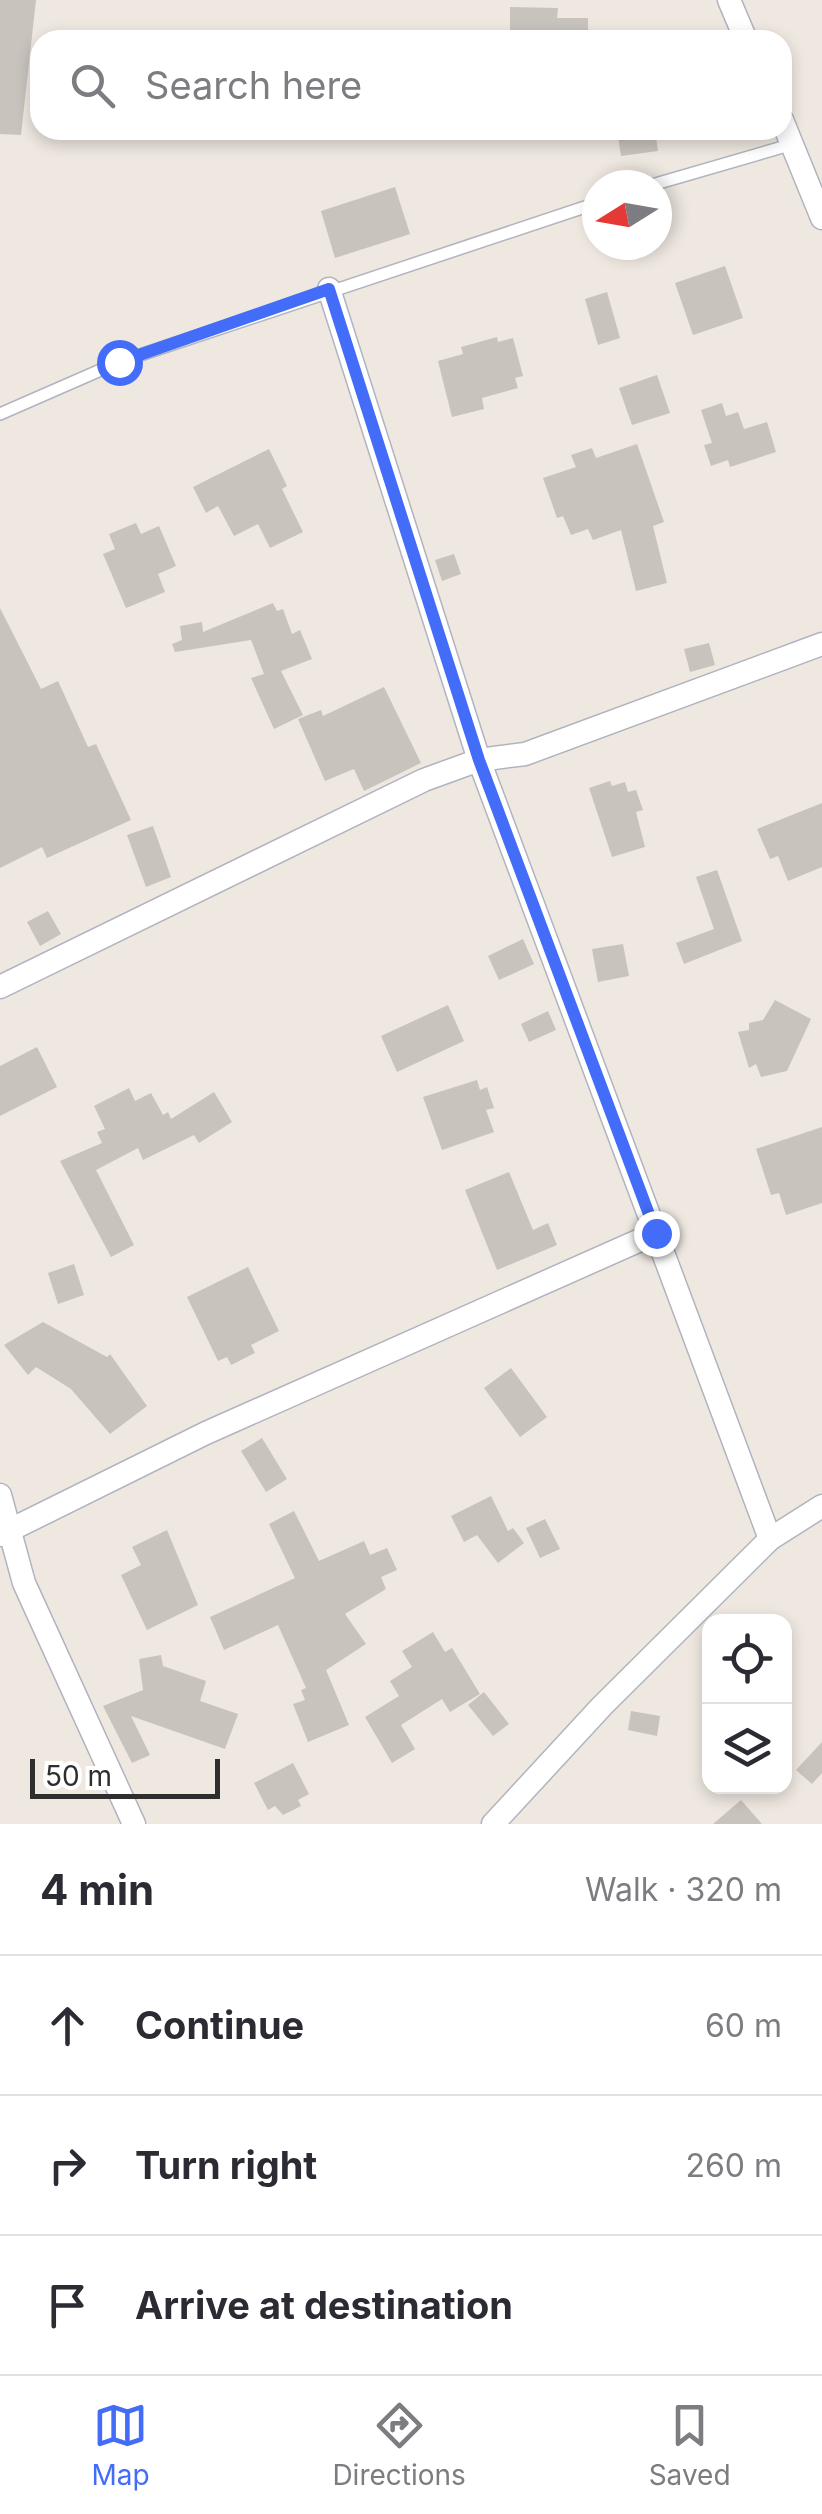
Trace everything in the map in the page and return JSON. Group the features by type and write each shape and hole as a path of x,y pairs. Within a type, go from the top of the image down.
{"street":[{"path":"728,0 742,30"},
{"path":"791,140 822,218"},
{"path":"329,289 479,760 770,1540"},
{"path":"0,986 424,780 479,760 525,754 822,644"},
{"path":"5,1532 206,1434 656,1233"},
{"path":"0,1495 5,1532 24,1583 134,1824"},
{"path":"493,1824 602,1706 770,1540 822,1506"}],"lane":[{"path":"672,179 793,144"},
{"path":"0,414 119,362 582,208"}],"building":[{"path":"0,0 36,0 21,135 0,134"},
{"path":"510,7 558,8 557,18 588,18 588,30 510,30"},
{"path":"619,140 656,140 658,151 621,156"},
{"path":"395,187 410,234 335,258 321,211"},
{"path":"725,266 743,318 693,335 675,283"},
{"path":"607,292 620,338 598,345 585,299"},
{"path":"497,337 498,342 513,338 523,376 515,378 518,388 482,398 484,409 452,417 438,361 463,354 461,347"},
{"path":"657,375 670,413 632,425 619,388"},
{"path":"722,403 726,416 738,412 744,429 767,422 776,452 730,467 728,460 711,466 704,445 712,443 701,410"},
{"path":"637,444 664,522 653,526 667,583 636,591 621,530 593,540 588,529 571,535 563,516 557,518 543,478 576,467 571,455 592,448 596,458"},
{"path":"269,449 287,486 282,489 303,532 270,548 258,524 234,536 218,506 206,513 193,487"},
{"path":"136,523 141,534 159,526 176,566 158,574 165,592 126,608 103,554 115,549 109,534"},
{"path":"454,554 461,574 442,581 435,560"},
{"path":"273,603 277,611 283,609 292,634 300,630 312,659 281,671 303,715 274,729 251,678 264,674 251,640 175,652 172,644 182,640 180,626 202,622 203,632"},
{"path":"0,608 41,689 58,681 88,747 96,744 131,820 47,858 42,847 0,868"},
{"path":"709,643 715,665 690,672 684,649"},
{"path":"384,687 421,763 364,791 354,769 325,781 298,719 321,710 323,716"},
{"path":"610,781 612,786 625,782 628,792 636,790 643,810 636,812 645,847 612,857 589,788"},
{"path":"822,803 822,867 788,881 778,856 770,859 757,829"},
{"path":"153,826 171,877 146,887 127,835"},
{"path":"717,870 742,941 684,964 676,943 714,929 696,877"},
{"path":"48,911 61,934 40,946 27,922"},
{"path":"523,939 534,964 499,980 488,956"},
{"path":"623,944 629,976 598,982 592,949"},
{"path":"775,1000 811,1019 787,1071 761,1077 756,1064 749,1068 738,1032 749,1030 749,1023 763,1020"},
{"path":"448,1005 464,1041 397,1072 381,1036"},
{"path":"548,1011 556,1030 529,1042 521,1024"},
{"path":"37,1047 57,1087 0,1116 0,1066"},
{"path":"477,1080 480,1090 487,1087 494,1108 486,1110 494,1132 442,1150 423,1097"},
{"path":"129,1088 135,1101 151,1093 163,1115 168,1112 171,1119 214,1092 232,1122 199,1143 194,1135 143,1160 138,1148 96,1170 134,1245 111,1257 60,1161 102,1143 97,1132 105,1129 94,1106"},
{"path":"822,1127 822,1203 786,1215 779,1193 771,1195 756,1149"},
{"path":"509,1172 533,1230 548,1223 557,1245 497,1270 465,1190"},
{"path":"74,1264 84,1295 58,1304 48,1273"},
{"path":"248,1267 279,1331 251,1345 255,1353 231,1365 227,1357 218,1361 187,1297"},
{"path":"43,1322 107,1357 110,1354 147,1406 110,1434 71,1389 36,1367 28,1375 4,1345"},
{"path":"511,1368 547,1417 520,1437 484,1388"},
{"path":"262,1438 287,1479 266,1492 241,1451"},
{"path":"491,1496 508,1531 513,1528 524,1543 498,1563 477,1535 464,1542 451,1516"},
{"path":"294,1511 319,1561 364,1541 370,1555 387,1548 397,1570 381,1577 386,1589 345,1614 366,1644 326,1670 349,1725 308,1742 293,1704 305,1700 301,1690 306,1688 278,1625 224,1650 210,1617 295,1578 269,1524"},
{"path":"545,1519 560,1549 540,1558 526,1528"},
{"path":"167,1530 198,1605 147,1630 121,1575 141,1565 132,1547"},
{"path":"433,1632 445,1652 452,1648 480,1694 450,1712 442,1699 401,1725 415,1749 392,1763 365,1717 399,1696 390,1681 412,1667 402,1651"},
{"path":"161,1655 163,1666 206,1681 200,1701 238,1714 225,1749 131,1716 150,1755 132,1763 103,1706 143,1690 139,1659"},
{"path":"484,1692 509,1724 493,1736 468,1705"},
{"path":"631,1711 660,1716 657,1736 628,1730"},
{"path":"822,1742 822,1773 812,1784 796,1770"},
{"path":"293,1763 309,1794 298,1800 301,1806 283,1815 275,1806 268,1810 254,1783"},
{"path":"741,1800 762,1824 713,1824"}],"route":[{"path":"119,362 329,289 479,760 656,1233"}]}
